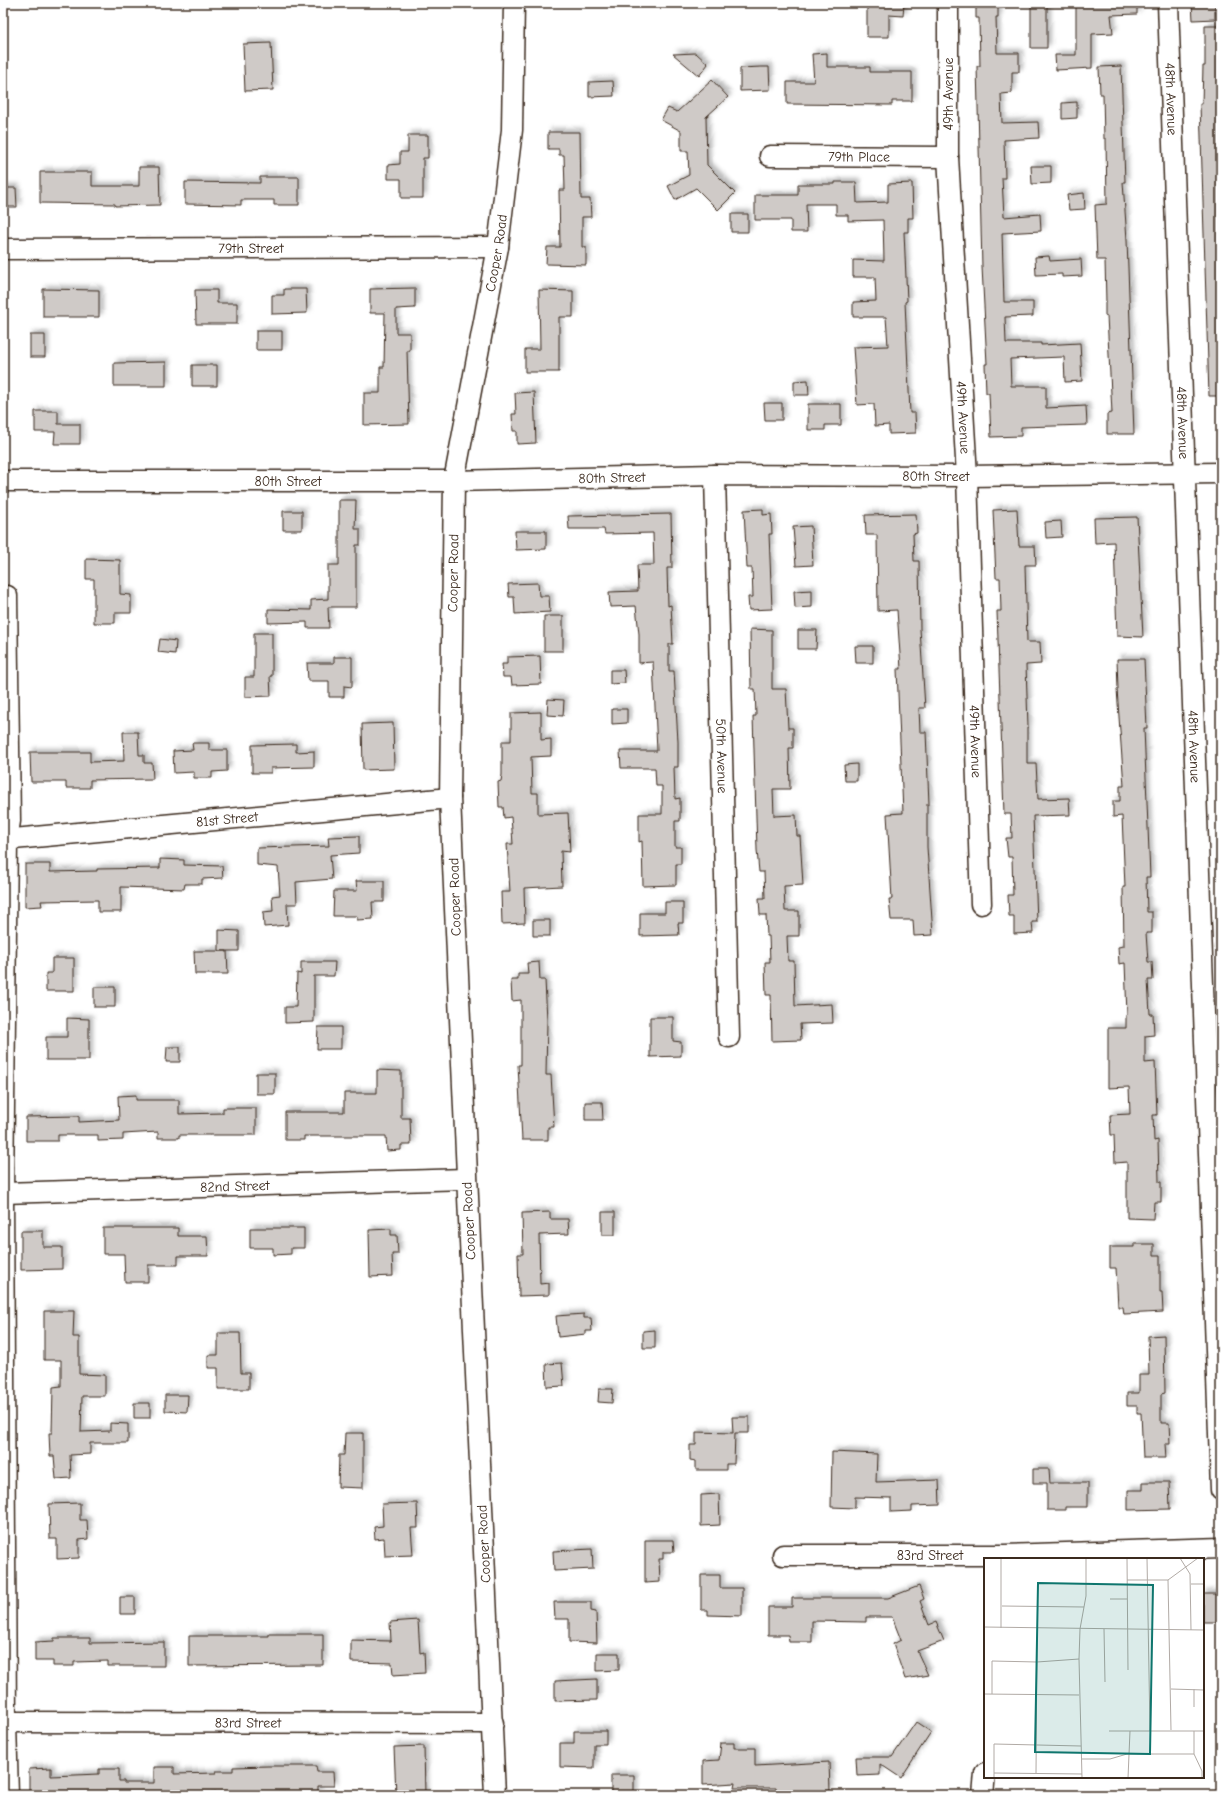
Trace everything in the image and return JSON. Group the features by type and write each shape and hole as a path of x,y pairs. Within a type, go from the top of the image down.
{"street":[{"name":"Cooper Road","path":"495,1795 450,798 454,481 498,246 512,130 514,3"},
{"name":"49th Avenue","path":"948,3 948,157 967,476 981,904"},
{"name":"48th Avenue","path":"1168,3 1221,1490"},
{"name":"79th Place","path":"770,156 948,157"},
{"name":"79th Street","path":"3,249 498,246"},
{"name":"80th Street","path":"3,481 454,481 715,475 967,476 1221,473"},
{"name":"50th Avenue","path":"715,475 728,1036"},
{"path":"7,596 10,821 5,840 3,1192 5,1722 8,1795"},
{"name":"81st Street","path":"5,840 450,798"},
{"name":"82nd Street","path":"3,1192 466,1179"},
{"name":"83rd Street","path":"783,1555 1003,1557 1221,1548"},
{"name":"83rd Street","path":"5,1722 492,1723"},
{"path":"983,1795 984,1778"}],"building":[{"path":"867,3 904,3 903,16 889,15 889,37 867,37"},
{"path":"976,3 998,3 998,17 996,17 997,53 1019,53 1019,72 1012,72 1012,93 1001,94 1002,123 1038,122 1039,138 1004,140 1005,178 1002,178 1004,217 1040,214 1041,231 1002,233 1004,302 1033,302 1033,316 1005,317 1006,343 1041,343 1041,345 1080,343 1082,381 1065,382 1064,357 1010,359 1011,386 1046,386 1046,408 1086,406 1087,425 1021,427 1021,436 991,437 989,393 986,393 985,364 987,364 982,267 977,66 980,66 979,18 976,18"},
{"path":"1031,3 1047,3 1047,48 1031,48"},
{"path":"1076,3 1137,3 1137,14 1111,15 1113,33 1092,34 1092,68 1056,70 1055,55 1076,55"},
{"path":"1192,3 1215,3 1215,19 1193,20"},
{"path":"1205,26 1221,26 1221,396 1209,396 1200,104 1202,104 1203,66 1205,66"},
{"path":"271,43 273,90 245,91 243,44"},
{"path":"696,53 708,64 699,76 673,54"},
{"path":"827,53 827,67 870,67 870,72 912,72 912,101 892,101 892,105 787,104 787,82 814,82 812,54"},
{"path":"1121,66 1125,182 1123,182 1127,240 1134,434 1107,434 1107,414 1112,413 1107,316 1105,316 1105,260 1097,260 1095,205 1107,204 1106,139 1104,139 1103,94 1100,94 1099,67"},
{"path":"769,67 770,90 740,91 740,68"},
{"path":"712,80 728,97 706,117 707,165 735,193 718,210 696,188 675,200 668,186 689,175 688,151 681,151 681,131 661,120 668,108 677,112"},
{"path":"613,81 614,96 589,97 589,82"},
{"path":"1077,102 1077,118 1062,119 1062,103"},
{"path":"548,132 580,132 581,199 590,199 591,217 582,217 582,247 586,247 586,265 546,264 547,247 560,247 559,190 565,190 564,155 559,155 559,149 548,149"},
{"path":"408,135 428,135 428,158 423,158 423,198 401,198 401,179 388,179 388,165 400,164 400,152 408,152"},
{"path":"1031,166 1051,166 1051,183 1032,184"},
{"path":"139,167 159,167 160,205 115,206 115,204 40,203 40,172 92,172 92,186 139,186"},
{"path":"260,177 299,177 299,205 274,205 274,200 241,200 241,205 185,204 185,182 260,183"},
{"path":"835,182 856,182 857,203 888,202 888,184 912,183 913,218 908,218 908,232 904,232 907,301 905,302 910,413 915,413 916,433 889,434 889,425 875,426 874,404 857,405 853,347 888,346 886,317 853,317 853,302 876,301 875,277 853,277 853,260 884,261 883,220 848,221 848,215 836,215 836,204 806,204 807,232 791,232 791,220 755,220 755,195 798,195 798,184 835,184"},
{"path":"3,188 16,188 17,207 3,207"},
{"path":"1084,193 1085,209 1069,210 1067,195"},
{"path":"731,214 748,214 748,232 731,232"},
{"path":"1049,256 1050,261 1081,259 1082,276 1062,277 1062,274 1036,275 1035,257"},
{"path":"415,288 415,308 396,309 396,333 410,333 410,351 407,351 409,424 364,425 364,393 380,393 380,367 384,367 385,313 370,313 370,289"},
{"path":"43,289 99,290 99,317 43,317"},
{"path":"284,289 306,289 307,313 272,314 272,295 284,295"},
{"path":"195,290 217,290 217,303 237,303 237,324 196,324"},
{"path":"539,290 573,291 573,317 559,317 559,372 525,372 525,349 540,349"},
{"path":"256,331 282,331 282,350 256,350"},
{"path":"30,335 45,335 45,357 30,357"},
{"path":"166,362 166,386 114,386 114,363"},
{"path":"192,365 217,365 217,386 192,386"},
{"path":"808,380 809,395 794,395 794,381"},
{"path":"534,392 536,443 517,444 517,431 513,431 512,414 516,414 515,393"},
{"path":"764,403 782,403 782,420 765,420"},
{"path":"808,404 841,404 841,425 825,425 825,430 808,430"},
{"path":"35,411 58,411 58,424 80,424 80,444 54,444 55,432 35,432"},
{"path":"339,500 356,500 355,529 360,529 360,545 356,545 356,607 328,607 329,628 307,628 307,622 268,623 268,609 311,610 311,600 328,599 328,565 339,565"},
{"path":"763,509 763,515 771,514 772,534 769,534 772,609 749,610 748,597 753,597 752,568 747,568 744,510"},
{"path":"1017,509 1019,546 1035,546 1036,565 1025,565 1027,642 1040,642 1041,664 1026,665 1028,727 1027,764 1036,764 1038,799 1069,798 1070,815 1033,816 1037,922 1032,922 1033,933 1014,934 1014,916 1009,916 1008,895 1013,895 1012,857 1008,857 1006,838 1012,838 1011,814 1004,814 997,611 1001,611 1000,578 996,578 993,510"},
{"path":"283,511 302,511 302,530 283,530"},
{"path":"671,514 672,568 667,568 668,606 671,605 673,644 669,644 669,671 674,671 678,742 678,767 674,767 675,799 680,798 680,821 675,821 675,847 681,847 681,864 676,864 676,885 643,886 642,841 639,842 639,814 662,814 662,786 656,786 655,768 621,768 620,751 657,751 653,662 639,663 639,634 636,606 610,607 609,592 638,591 637,565 654,565 653,533 605,534 604,529 569,529 568,516"},
{"path":"916,514 917,533 913,534 914,561 919,561 920,629 925,708 919,708 920,732 926,732 929,804 927,804 927,847 933,935 914,936 913,920 891,920 889,899 892,899 887,814 903,813 897,669 901,669 897,610 878,611 877,535 866,535 865,515"},
{"path":"1137,517 1143,637 1117,636 1114,542 1095,543 1094,518"},
{"path":"1061,521 1062,537 1046,538 1045,522"},
{"path":"811,526 813,565 796,566 793,527"},
{"path":"515,531 546,531 546,549 516,550"},
{"path":"86,559 120,560 120,594 131,595 131,613 115,613 115,623 94,623 94,579 86,579"},
{"path":"538,583 539,596 549,596 550,612 515,614 514,597 509,597 508,584"},
{"path":"812,590 812,607 795,608 794,591"},
{"path":"544,616 563,616 563,651 544,651"},
{"path":"750,629 772,630 772,689 786,689 788,728 793,728 793,748 789,748 790,789 773,789 774,816 796,815 797,836 800,836 803,885 784,886 785,911 799,911 799,936 787,936 788,961 794,961 795,1006 832,1004 833,1023 800,1024 801,1040 772,1041 771,995 766,995 765,962 770,962 769,936 767,936 766,915 760,915 759,898 765,898 764,872 759,872 757,850 753,716 756,716 755,689 751,689"},
{"path":"798,630 817,630 816,649 798,649"},
{"path":"254,633 272,633 272,676 270,676 271,696 245,697 245,677 254,677"},
{"path":"160,639 176,641 175,654 158,652"},
{"path":"855,646 873,646 873,663 856,663"},
{"path":"540,656 541,684 512,685 511,677 503,677 502,664 507,664 507,657"},
{"path":"334,657 352,657 352,687 344,686 344,697 329,697 329,681 308,681 307,663 334,663"},
{"path":"1117,659 1144,659 1147,728 1144,728 1150,877 1146,877 1147,912 1152,912 1152,933 1146,933 1148,962 1152,962 1153,980 1148,980 1150,1014 1153,1014 1154,1035 1145,1036 1145,1063 1155,1062 1157,1115 1153,1115 1154,1141 1158,1140 1159,1182 1161,1182 1161,1202 1154,1202 1153,1219 1127,1218 1127,1162 1115,1163 1114,1135 1111,1135 1110,1115 1130,1114 1129,1087 1108,1088 1108,1028 1126,1028 1127,1015 1125,963 1119,964 1118,947 1124,946 1123,887 1125,887 1122,816 1113,817 1113,801 1120,801 1120,786 1124,786 1117,689"},
{"path":"610,670 624,670 625,683 610,684"},
{"path":"548,699 564,700 563,716 547,715"},
{"path":"612,709 627,709 627,723 612,724"},
{"path":"541,712 541,740 551,739 551,756 531,757 532,793 538,793 538,814 568,813 570,852 561,851 562,886 524,888 525,923 502,924 501,892 510,892 507,844 513,844 511,817 504,818 503,807 499,807 498,782 501,781 502,775 502,741 511,741 511,713"},
{"path":"393,723 394,769 363,770 362,724"},
{"path":"123,732 138,732 139,755 144,755 144,763 152,763 153,779 90,780 90,788 66,788 66,782 31,782 30,752 90,752 90,762 124,761"},
{"path":"192,743 209,743 209,750 227,750 227,771 212,772 212,778 194,778 194,772 174,773 173,751 193,750"},
{"path":"296,744 296,752 314,751 314,767 271,768 271,773 252,773 252,745"},
{"path":"857,764 857,781 845,781 844,765"},
{"path":"359,836 359,853 330,855 332,879 296,882 297,904 287,904 288,925 264,927 263,912 273,911 272,896 280,895 278,867 257,865 257,848 329,846 328,837"},
{"path":"160,859 184,860 184,865 222,866 223,878 202,879 202,884 185,884 184,889 121,887 121,912 98,912 98,900 41,901 42,906 25,907 25,864 50,864 50,872 97,871 97,869 160,868"},
{"path":"356,881 384,881 384,902 372,902 373,919 357,920 357,916 333,916 334,891 357,891"},
{"path":"665,902 683,902 683,923 678,923 679,935 640,936 640,913 665,913"},
{"path":"533,920 550,920 550,936 533,936"},
{"path":"219,930 239,931 239,951 219,951"},
{"path":"194,951 227,951 228,974 195,974"},
{"path":"52,958 74,958 74,991 46,991 46,973 52,973"},
{"path":"301,962 335,962 334,976 314,976 314,1022 285,1023 285,1007 296,1007 297,973 301,974"},
{"path":"539,962 540,980 545,980 547,1020 546,1075 551,1075 554,1127 548,1127 548,1140 522,1140 518,1065 521,1065 521,1000 512,1001 511,980 518,980 518,974 528,974 527,963"},
{"path":"94,987 115,987 115,1007 94,1007"},
{"path":"650,1017 673,1017 673,1041 681,1042 681,1056 650,1057"},
{"path":"67,1018 89,1019 89,1060 46,1060 46,1037 67,1037"},
{"path":"318,1027 341,1027 341,1049 317,1049"},
{"path":"167,1047 180,1047 180,1062 166,1062"},
{"path":"377,1070 401,1071 401,1118 410,1118 411,1145 401,1145 401,1150 387,1151 386,1136 304,1136 304,1140 285,1140 285,1112 344,1112 344,1093 377,1093"},
{"path":"256,1073 275,1073 275,1094 256,1094"},
{"path":"136,1095 136,1100 179,1100 179,1114 223,1113 223,1108 256,1108 256,1135 179,1135 179,1138 158,1138 158,1132 123,1134 123,1140 98,1141 98,1135 58,1135 58,1141 26,1141 26,1117 79,1116 79,1122 119,1120 118,1096"},
{"path":"585,1102 602,1102 603,1120 585,1120"},
{"path":"550,1212 550,1219 568,1219 569,1234 539,1235 540,1284 549,1283 549,1295 519,1296 518,1254 523,1254 522,1213"},
{"path":"602,1212 615,1212 615,1235 602,1235"},
{"path":"103,1228 178,1228 178,1236 207,1236 208,1256 178,1256 178,1265 148,1265 148,1282 125,1282 124,1254 103,1254"},
{"path":"250,1228 304,1228 304,1248 291,1248 291,1254 273,1255 273,1248 250,1248"},
{"path":"391,1229 391,1235 397,1235 398,1254 392,1254 393,1276 370,1277 369,1230"},
{"path":"21,1231 43,1231 43,1247 62,1247 62,1269 21,1270"},
{"path":"1134,1244 1154,1244 1154,1255 1160,1255 1160,1292 1162,1292 1163,1312 1124,1314 1123,1307 1118,1307 1116,1268 1110,1268 1110,1247 1134,1247"},
{"path":"44,1311 74,1311 73,1337 79,1337 79,1374 105,1375 105,1396 82,1396 81,1432 110,1431 110,1423 128,1424 128,1443 90,1443 90,1454 70,1455 71,1478 56,1479 54,1456 50,1456 49,1433 52,1433 53,1387 61,1386 61,1360 44,1360"},
{"path":"584,1314 584,1318 591,1318 592,1331 586,1331 586,1334 558,1337 556,1316"},
{"path":"655,1330 655,1348 643,1348 643,1331"},
{"path":"218,1333 240,1333 241,1373 249,1373 249,1389 218,1389 218,1368 208,1368 208,1355 218,1355"},
{"path":"1164,1335 1165,1393 1161,1394 1161,1423 1169,1423 1170,1444 1165,1444 1166,1458 1143,1458 1141,1413 1137,1413 1137,1406 1127,1406 1127,1393 1139,1393 1139,1375 1149,1375 1148,1336"},
{"path":"562,1363 564,1386 547,1387 546,1364"},
{"path":"599,1389 613,1389 612,1403 598,1402"},
{"path":"165,1395 188,1395 187,1412 165,1411"},
{"path":"134,1403 150,1403 150,1418 134,1418"},
{"path":"732,1417 749,1417 749,1433 735,1433 734,1464 726,1464 726,1470 696,1470 696,1461 690,1460 690,1445 696,1445 696,1432 733,1433"},
{"path":"345,1433 363,1433 363,1488 338,1487 339,1455 344,1455"},
{"path":"832,1452 877,1454 876,1482 939,1480 940,1505 912,1506 912,1511 891,1512 891,1498 855,1497 855,1508 831,1507"},
{"path":"1033,1469 1049,1469 1050,1483 1088,1483 1088,1507 1065,1507 1065,1510 1047,1510 1047,1483 1033,1483"},
{"path":"1143,1482 1169,1482 1170,1509 1128,1510 1128,1490 1143,1490"},
{"path":"719,1494 720,1525 701,1526 701,1495"},
{"path":"80,1503 80,1520 87,1520 88,1539 79,1540 79,1558 57,1559 57,1539 50,1539 49,1504"},
{"path":"417,1503 418,1528 411,1528 413,1555 385,1556 384,1538 375,1539 374,1527 383,1526 382,1504"},
{"path":"645,1540 673,1540 674,1552 663,1552 663,1559 659,1559 660,1582 645,1583"},
{"path":"592,1549 593,1569 554,1571 553,1551"},
{"path":"701,1575 720,1575 720,1588 742,1588 742,1616 708,1615 708,1610 701,1610"},
{"path":"919,1586 924,1599 920,1601 929,1625 936,1622 944,1641 917,1651 928,1675 905,1679 893,1644 901,1640 892,1617 866,1617 866,1622 812,1621 812,1642 789,1642 788,1635 768,1635 768,1607 792,1607 792,1598 888,1598"},
{"path":"1204,1594 1221,1594 1221,1622 1204,1622"},
{"path":"120,1597 135,1597 135,1614 120,1614"},
{"path":"554,1602 591,1602 591,1611 596,1612 597,1643 569,1642 569,1619 555,1619"},
{"path":"418,1620 420,1653 424,1652 425,1673 393,1675 392,1663 351,1662 351,1640 391,1641 390,1622"},
{"path":"269,1634 323,1634 323,1665 189,1666 189,1636 269,1636"},
{"path":"54,1638 90,1638 90,1643 164,1642 164,1666 108,1666 108,1661 74,1662 74,1666 53,1666 53,1661 35,1661 35,1642 54,1641"},
{"path":"597,1653 619,1653 619,1670 597,1671"},
{"path":"597,1679 597,1700 555,1701 555,1681"},
{"path":"916,1722 931,1732 901,1778 880,1764 880,1775 857,1776 856,1757 892,1757"},
{"path":"574,1731 606,1731 606,1744 594,1744 594,1768 560,1767 560,1743 574,1743"},
{"path":"721,1743 734,1743 734,1748 755,1748 755,1766 829,1762 830,1791 776,1793 776,1788 734,1788 735,1783 703,1785 703,1761 719,1760"},
{"path":"424,1746 425,1795 396,1795 394,1747"},
{"path":"316,1766 317,1772 333,1772 334,1786 318,1786 318,1793 263,1793 263,1795 241,1795 241,1793 205,1793 205,1795 29,1795 29,1769 51,1768 51,1776 99,1774 99,1769 119,1769 119,1781 124,1781 124,1783 154,1783 154,1767 174,1767 174,1774 216,1773 216,1771 233,1771 233,1767"},
{"path":"611,1775 634,1775 634,1794 611,1795"}]}
